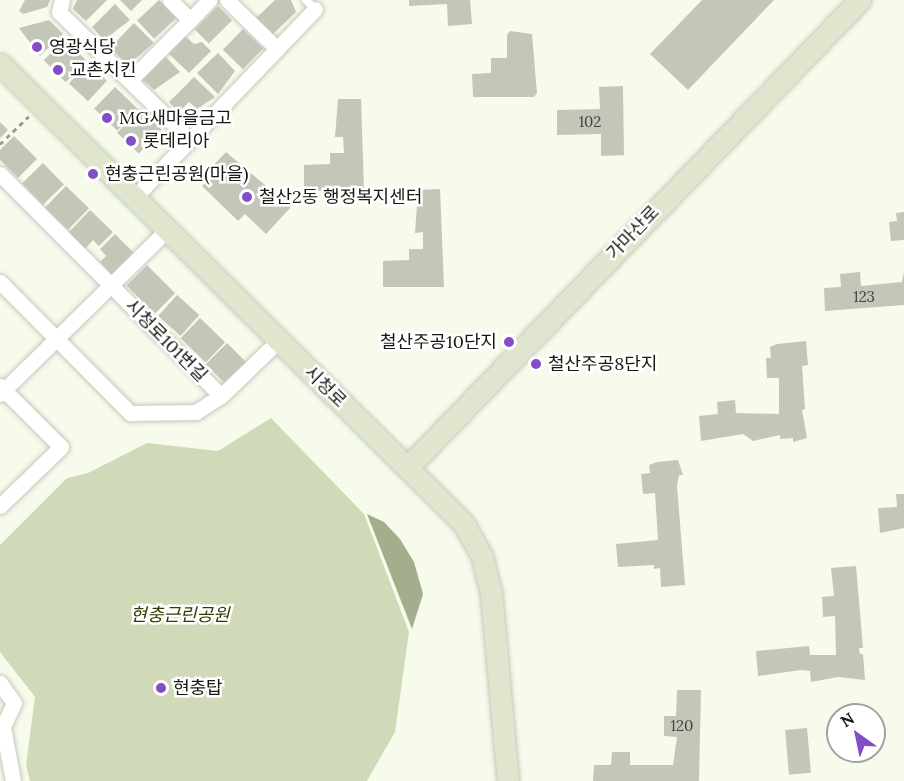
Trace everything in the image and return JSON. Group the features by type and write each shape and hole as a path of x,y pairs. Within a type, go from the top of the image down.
{"main road":[{"name":"가마산로","path":"408,467 860,0"},
{"name":"시청로","path":"0,64 39,107 464,524 482,557 491,592 508,781"},
{"path":"0,84 22,90"}],"street":[{"path":"62,0 59,12 188,138"},
{"path":"170,0 190,20"},
{"path":"130,80 209,0"},
{"path":"227,0 277,49"},
{"path":"133,199 188,138 277,49 311,5"},
{"name":"시청로101번길","path":"0,174 221,396"},
{"name":"시청로101번길","path":"0,506 61,447 1,390 57,339 166,231"},
{"name":"시청로101번길","path":"0,282 130,413 196,412 221,396 278,341"},
{"path":"0,683 14,703 3,727 13,781"}],"path":[{"path":"0,144 39,107"}],"green space":[{"name":"현충근린공원","path":"271,418 364,514 409,632 395,732 367,781 30,781 26,765 35,697 0,652 0,545 67,478 88,473 147,443 218,451"}],"shaded area":[{"path":"367,514 384,522 400,539 414,562 423,594 412,629"}],"building":[{"path":"25,0 50,0 47,7 23,14 19,11"},
{"path":"77,0 107,0 86,21 73,9"},
{"path":"120,0 142,0 131,11"},
{"path":"159,0 176,18 154,39 137,20"},
{"path":"275,0 291,0 296,12 273,34 256,18"},
{"path":"409,0 470,0 472,24 448,26 447,4 409,6"},
{"path":"702,0 774,0 688,90 650,54"},
{"path":"115,4 130,20 104,40 92,27"},
{"path":"218,6 232,20 209,43 195,29"},
{"path":"49,20 63,34 40,56 19,28"},
{"path":"134,23 154,43 128,65 110,48"},
{"path":"243,29 263,48 243,69 223,50"},
{"path":"510,31 532,34 537,93 534,97 473,97 472,74 491,73 491,58 507,58 507,35"},
{"path":"184,35 194,44 202,42 211,51 189,73 167,52"},
{"path":"65,39 87,61 66,82 44,60"},
{"path":"218,53 235,71 218,94 197,73"},
{"path":"165,56 180,72 154,90 142,79"},
{"path":"88,63 107,81 88,101 69,83"},
{"path":"194,77 215,97 197,109 189,102 179,112 169,102"},
{"path":"623,86 624,155 601,156 601,134 557,135 557,110 600,109 599,87"},
{"path":"115,87 138,109 117,131 94,109"},
{"path":"338,99 361,99 364,190 304,191 304,165 330,164 330,153 344,153 343,137 335,137"},
{"path":"140,109 162,130 139,154 117,133"},
{"path":"0,122 8,130 0,138"},
{"path":"14,136 37,159 18,178 0,160 0,150"},
{"name":"철산2동 행정복지센터","path":"226,152 291,207 266,234 245,214 238,221 202,186 212,175 208,171"},
{"path":"43,163 64,185 43,205 22,183"},
{"path":"66,186 89,208 68,230 45,208"},
{"path":"440,189 444,287 383,287 383,261 409,260 409,249 423,249 423,232 415,233 418,190"},
{"path":"90,210 113,232 99,246 93,240 85,249 68,233"},
{"path":"904,212 904,240 891,241 889,222 897,221 896,213"},
{"path":"115,234 137,256 115,278 100,262 106,256 100,249"},
{"path":"147,265 175,293 155,314 126,286"},
{"path":"860,272 861,286 902,282 904,272 904,305 825,311 824,288 841,287 840,274"},
{"path":"177,295 199,315 181,336 158,316"},
{"path":"200,318 225,342 206,362 181,338"},
{"path":"806,341 808,365 802,366 805,409 802,410 807,438 793,442 793,438 780,439 780,435 753,441 743,434 701,441 699,416 718,414 717,402 735,400 736,413 779,414 779,378 767,378 766,358 771,358 770,347 777,344"},
{"path":"227,343 247,363 226,384 206,364"},
{"path":"678,460 683,475 679,475 677,486 685,585 661,587 660,568 654,569 654,565 618,567 616,544 658,540 655,493 643,494 641,474 650,473 649,465"},
{"path":"896,494 904,494 904,528 880,533 878,508 897,507"},
{"path":"856,566 863,648 859,648 860,654 863,654 865,680 838,677 811,682 810,671 801,670 758,676 756,651 809,646 810,655 836,655 835,616 823,617 822,597 834,596 831,568"},
{"path":"677,690 701,690 699,781 593,781 594,765 611,765 612,752 630,752 630,765 673,765 677,737 664,736 664,716 676,716"},
{"path":"807,728 811,773 789,775 785,730"}],"place":[{"name":"영광식당","path":"37,47"},
{"name":"교촌치킨","path":"58,70"},
{"name":"MG새마을금고","path":"107,118"},
{"name":"롯데리아","path":"131,141"},
{"name":"현충근린공원(마을)","path":"93,174"},
{"name":"철산2동 행정복지센터","path":"247,197"},
{"name":"철산주공10단지","path":"509,342"},
{"name":"철산주공8단지","path":"536,364"},
{"name":"현충탑","path":"161,688"}]}
